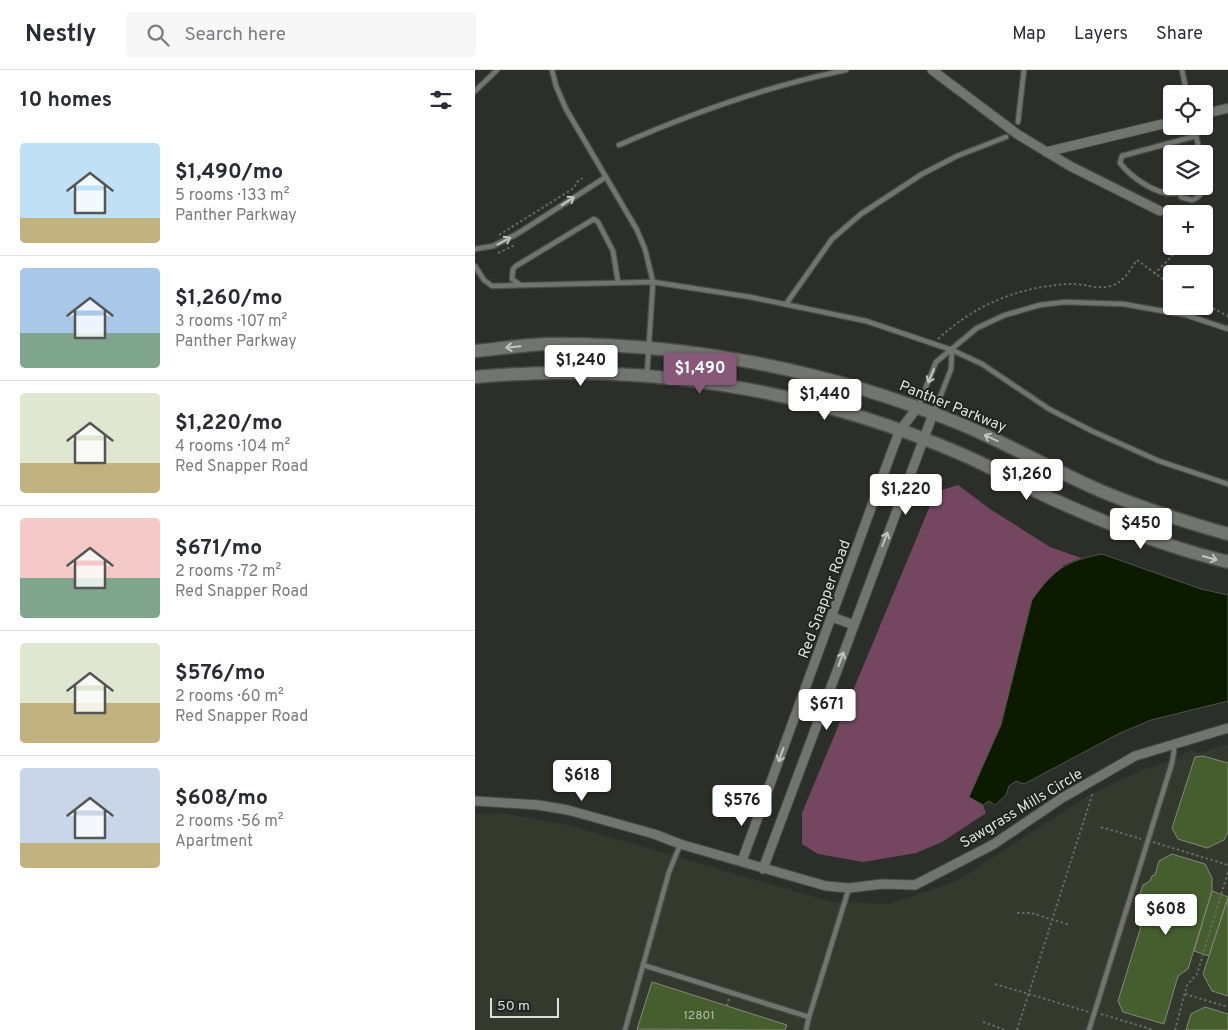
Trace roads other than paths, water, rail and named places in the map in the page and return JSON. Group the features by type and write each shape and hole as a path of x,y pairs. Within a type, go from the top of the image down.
{"main road":[{"name":"Panther Parkway","path":"475,351 545,344 649,349 731,358 805,373 918,408 998,441 1099,490 1146,508 1228,534"},
{"path":"475,377 515,373 647,376 701,381 756,390 837,410 900,430 971,459 1057,501 1111,524 1183,550 1228,562"}],"street":[{"path":"932,70 1012,131 1070,166 1160,211"},
{"path":"1213,112 1228,108"},
{"path":"1046,152 1163,124"},
{"name":"Red Snapper Road","path":"742,861 900,430 918,408"},
{"path":"763,868 933,414"},
{"path":"832,617 854,625"},
{"name":"Sawgrass Mills Circle","path":"475,801 538,805 568,810 826,886 849,888 882,884 915,885 994,844 1062,798 1135,756 1228,728"}],"lane":[{"path":"475,91 497,70"},
{"path":"552,70 555,86 566,109 637,230 645,249 653,282 647,376"},
{"path":"619,145 719,105 802,80 846,70"},
{"path":"1018,122 1024,70"},
{"path":"1182,70 1185,85"},
{"path":"1163,145 1196,136 1198,145"},
{"path":"786,304 832,239 861,214 938,165 1006,137"},
{"path":"1163,145 1123,156 1120,162 1126,170 1163,192"},
{"path":"475,249 493,246 517,234 606,177"},
{"path":"1180,195 1186,199 1197,198 1200,195"},
{"path":"521,285 512,279 513,269 516,266 594,219 598,222 613,251 618,282"},
{"path":"475,266 484,280 492,286 653,282 786,304 865,321 952,350 982,364 1049,409 1092,431 1159,461 1228,484"},
{"path":"918,408 936,362 977,328 1005,315 1039,306 1065,302 1123,304 1190,316 1228,329"},
{"path":"933,414 951,369 952,350"},
{"path":"1089,1030 1172,763 1173,744"},
{"path":"625,1030 669,872 680,844"},
{"path":"806,1030 849,888"},
{"path":"643,965 809,1017"}]}
